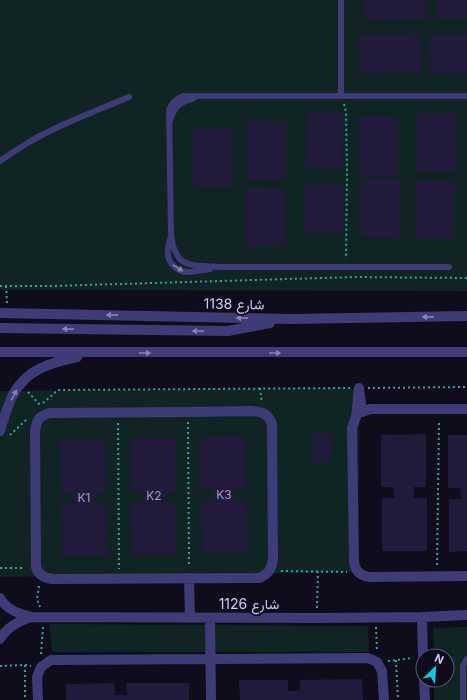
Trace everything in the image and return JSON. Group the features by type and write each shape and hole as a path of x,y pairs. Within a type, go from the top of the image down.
{"street":[{"name":"شارع 1138","path":"3,313 292,319 467,316"},
{"path":"0,328 228,331 292,319"},
{"path":"0,352 467,352"},
{"path":"3,435 12,398 20,384 25,379 35,371 60,361 92,353"},
{"path":"360,388 362,412 370,409 467,409"},
{"path":"360,388 356,417 352,428 354,566 358,572 364,576 370,577 467,576"},
{"path":"251,411 263,413 270,419 272,424 273,559 270,571 259,578 50,579 40,575 36,567 35,431 37,421 40,417 50,413 188,412 251,411"},
{"path":"189,578 190,618"},
{"name":"شارع 1126","path":"0,598 10,609 20,614 32,617 376,618 467,616"},
{"name":"شارع 1126","path":"0,639 11,626 21,620 32,617"},
{"path":"420,648 422,617"},
{"path":"210,618 211,700"},
{"path":"38,700 37,677 41,667 51,660 368,658 377,662 382,671 384,700"},
{"path":"424,688 425,700"}],"lane":[{"path":"341,0 341,96"},
{"path":"449,267 222,267 192,265 184,262 178,258 172,245 169,124 173,111 177,106 182,102 197,97 467,96"},
{"path":"0,161 49,131 129,97"},
{"path":"171,233 168,254 170,261 174,266 187,272 222,267"},
{"path":"463,700 463,666 467,659"}],"path":[{"path":"341,96 346,112 346,266"},
{"path":"0,286 52,286 355,277 467,278"},
{"path":"3,313 6,286"},
{"path":"20,384 40,406 58,390 467,387"},
{"path":"437,576 439,409"},
{"path":"118,412 119,579"},
{"path":"188,412 189,578"},
{"path":"3,435 15,430 30,416"},
{"path":"0,568 36,567"},
{"path":"270,571 358,572"},
{"path":"317,618 318,572"},
{"path":"376,618 377,662 415,658"},
{"path":"396,660 398,700"},
{"path":"25,665 25,700"},
{"path":"0,666 25,665 41,667"}],"green space":[{"path":"0,0 467,0 467,291 0,290"},
{"path":"359,388 358,572 0,577 0,391"},
{"path":"49,624 368,626 369,652 52,652"},
{"path":"467,627 467,700 434,700 434,688 455,688 455,648 434,648 433,628"}],"building":[{"path":"364,0 426,0 427,19 364,20"},
{"path":"436,0 467,0 467,19 437,19"},
{"path":"421,34 422,72 360,73 359,35"},
{"path":"429,35 467,35 467,73 430,74"},
{"path":"308,113 343,113 342,167 306,167"},
{"path":"417,113 456,114 456,172 417,172"},
{"path":"359,116 398,117 398,175 359,175"},
{"path":"247,121 286,122 286,180 247,180"},
{"path":"193,128 232,129 232,187 193,187"},
{"path":"361,179 400,179 399,238 361,237"},
{"path":"415,180 454,181 454,239 415,238"},
{"path":"305,185 344,185 343,232 305,232"},
{"path":"246,187 285,188 285,246 246,246"},
{"path":"313,433 332,434 331,462 312,462"},
{"path":"426,434 426,487 414,487 414,498 427,498 427,551 382,551 382,498 394,498 393,487 381,487 381,435"},
{"path":"448,435 467,435 467,551 449,552 449,499 461,499 460,488 448,488"},
{"path":"245,436 246,489 234,489 234,500 246,500 247,552 202,553 201,500 213,500 213,489 201,489 201,437"},
{"path":"131,438 176,438 176,491 164,491 164,502 176,502 177,554 132,555 131,502 143,502 143,491 131,491"},
{"path":"60,440 105,440 106,493 94,493 94,504 106,503 107,556 62,556 61,504 73,504 73,493 61,493"},
{"path":"362,679 363,700 240,700 239,680 288,680 288,691 300,691 300,680"},
{"path":"114,683 115,695 127,695 126,683 189,683 189,700 66,700 66,684"}]}
